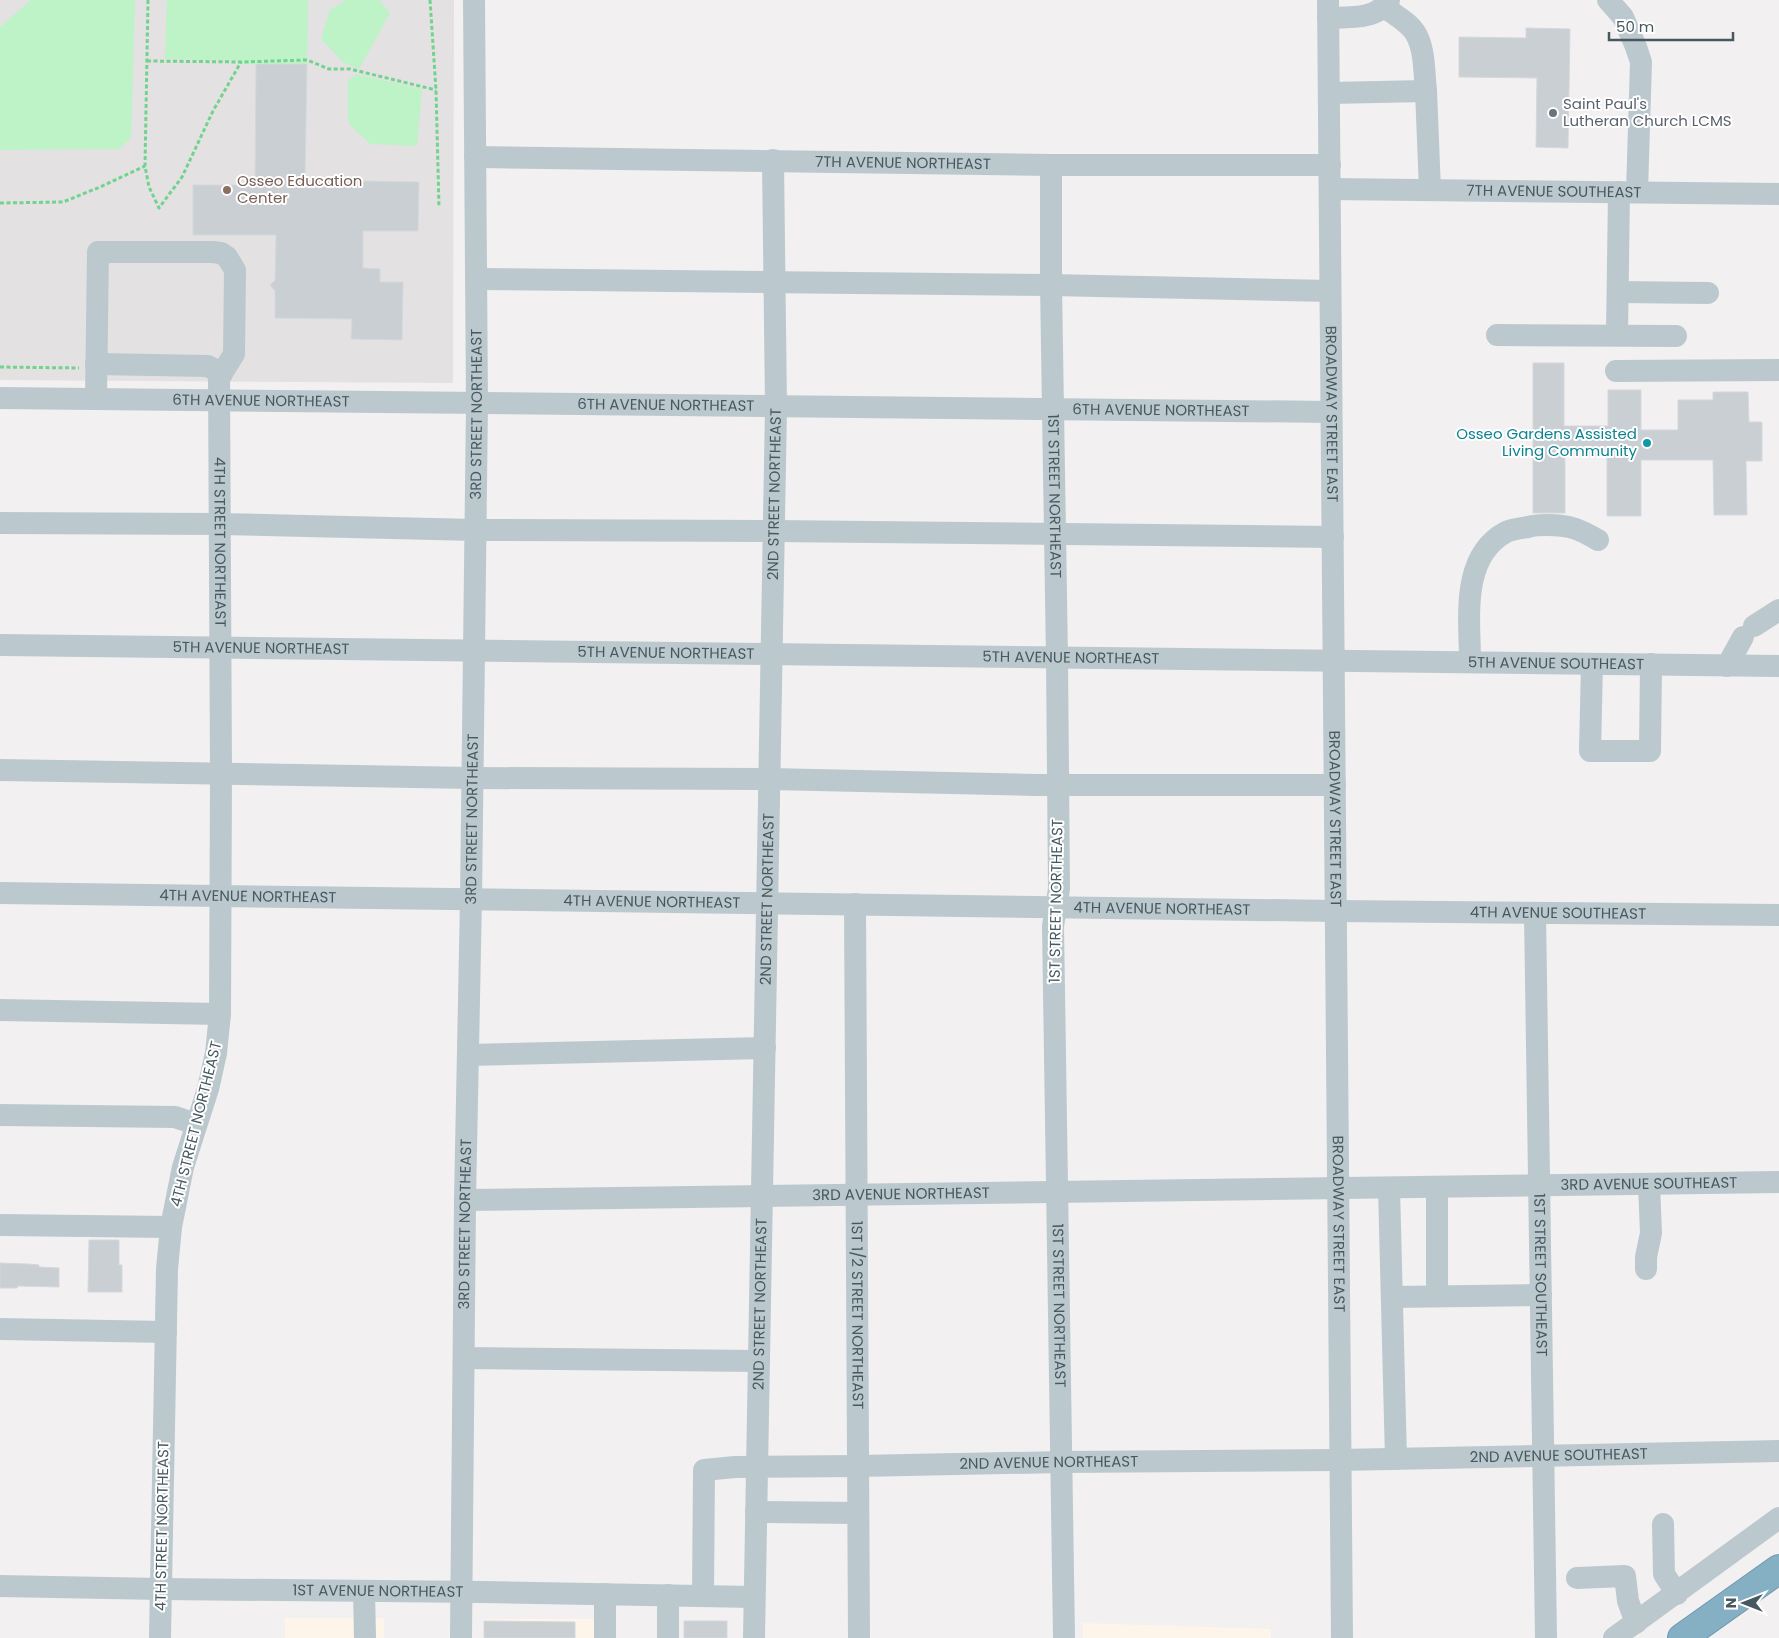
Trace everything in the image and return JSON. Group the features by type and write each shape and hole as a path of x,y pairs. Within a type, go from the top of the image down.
{"highway":[{"path":"1682,1638 1779,1569"}],"street":[{"name":"3RD STREET NORTHEAST","path":"461,1638 465,1200 477,403 474,0"},
{"path":"1608,0 1623,16 1641,62 1618,292 1617,335"},
{"path":"1328,9 1366,16 1377,11 1386,3 1416,34 1422,50 1426,91 1430,190"},
{"name":"BROADWAY STREET EAST","path":"1328,9 1342,1638"},
{"path":"1329,93 1426,91"},
{"name":"7TH AVENUE NORTHEAST","path":"475,157 1051,165 1330,165"},
{"name":"2ND STREET NORTHEAST","path":"754,1638 776,407 773,160"},
{"name":"1ST STREET NORTHEAST","path":"1051,165 1059,889 1053,926 1064,1638"},
{"name":"7TH AVENUE SOUTHEAST","path":"1330,189 1779,194"},
{"path":"90,366 208,366 222,374 234,354 235,270 227,257 221,253 212,252 98,252 90,366 96,399"},
{"path":"476,279 1330,291"},
{"path":"1618,292 1708,293"},
{"path":"1497,335 1676,336"},
{"path":"1616,371 1779,370"},
{"name":"4TH STREET NORTHEAST","path":"160,1638 167,1269 171,1227 183,1167 208,1089 216,1053 220,1014 221,648 219,378 222,374"},
{"name":"6TH AVENUE NORTHEAST","path":"0,398 1332,412"},
{"path":"0,523 220,524 475,530 1333,537"},
{"path":"1470,662 1470,590 1476,568 1489,546 1506,532 1532,526 1565,525 1580,529 1598,540"},
{"path":"1727,666 1748,631 1779,610"},
{"name":"5TH AVENUE NORTHEAST","path":"0,645 1333,661"},
{"name":"5TH AVENUE SOUTHEAST","path":"1333,661 1779,666"},
{"path":"1592,664 1590,751 1650,751 1651,664"},
{"path":"0,770 472,778 1334,785"},
{"name":"4TH AVENUE NORTHEAST","path":"0,893 1336,911"},
{"name":"1ST 1/2 STREET NORTHEAST","path":"855,904 859,1638"},
{"name":"4TH AVENUE SOUTHEAST","path":"1336,911 1779,915"},
{"name":"1ST STREET SOUTHEAST","path":"1535,913 1546,1638"},
{"path":"0,1010 220,1014"},
{"path":"468,1055 765,1048"},
{"path":"0,1115 174,1117 196,1124"},
{"name":"3RD AVENUE SOUTHEAST","path":"1338,1188 1779,1182"},
{"path":"1646,1270 1646,1257 1651,1233 1648,1184"},
{"path":"1436,1187 1437,1296"},
{"name":"3RD AVENUE NORTHEAST","path":"465,1200 1338,1188"},
{"path":"1389,1188 1396,1459"},
{"path":"0,1225 171,1227"},
{"path":"1392,1297 1541,1294"},
{"path":"0,1329 166,1332"},
{"path":"464,1358 759,1362"},
{"name":"2ND AVENUE SOUTHEAST","path":"1340,1460 1779,1451"},
{"name":"2ND AVENUE NORTHEAST","path":"703,1596 704,1470 758,1466 1340,1460"},
{"path":"756,1512 858,1513"},
{"path":"1614,1638 1779,1518"},
{"path":"1663,1524 1664,1574 1677,1594"},
{"path":"1577,1578 1625,1576 1628,1601 1636,1623"},
{"name":"1ST AVENUE NORTHEAST","path":"0,1586 461,1591 754,1597"},
{"path":"364,1591 365,1638"},
{"path":"604,1594 605,1638"},
{"path":"668,1596 668,1638"}],"path":[{"path":"148,0 145,166 149,187 159,208 182,178 213,111 241,62"},
{"path":"430,0 436,90 439,207"},
{"path":"147,61 241,62 307,60 329,69 350,69 436,90"},
{"path":"0,203 63,202 145,166"},
{"path":"0,367 90,366"}],"shaded area":[{"name":"Osseo Education Center","path":"0,0 454,0 453,383 0,380"},
{"path":"285,1618 384,1618 384,1638 285,1638"},
{"path":"484,1619 603,1619 603,1638 483,1638"},
{"path":"1083,1623 1271,1629 1271,1638 1083,1638"}],"green space":[{"path":"31,0 135,0 131,138 119,149 0,150 0,27"},
{"path":"167,0 308,0 307,64 244,64 238,61 165,59"},
{"path":"346,0 379,0 390,13 359,69 343,62 321,39 330,10"},
{"path":"356,74 422,89 417,146 370,144 348,123 348,81"}],"building":[{"name":"Saint Paul's Lutheran Church LCMS","path":"1526,28 1570,29 1568,148 1536,147 1537,78 1459,77 1459,37 1526,38"},
{"name":"Osseo Education Center","path":"256,64 307,64 305,180 419,182 418,231 363,231 363,268 380,269 380,282 403,282 402,340 351,339 352,319 275,318 275,291 270,285 275,280 276,235 193,235 193,185 255,185"},
{"name":"Osseo Gardens Assisted Living Community","path":"1533,363 1564,363 1564,426 1608,426 1608,390 1641,390 1641,430 1678,430 1678,400 1713,400 1713,392 1748,392 1749,422 1762,422 1762,461 1746,461 1747,515 1714,515 1713,460 1641,460 1641,516 1607,516 1607,456 1565,456 1565,513 1533,513"},
{"path":"89,1240 119,1240 119,1265 122,1265 122,1292 88,1292"},
{"path":"0,1263 59,1268 59,1287 18,1286 17,1288 0,1288"},
{"path":"484,1621 575,1622 575,1638 484,1638"},
{"path":"684,1621 727,1621 727,1638 684,1638"}],"place":[{"name":"Saint Paul's Lutheran Church LCMS","path":"1553,113"},
{"name":"Osseo Education Center","path":"227,190"},
{"name":"Osseo Gardens Assisted Living Community","path":"1647,443"}]}
